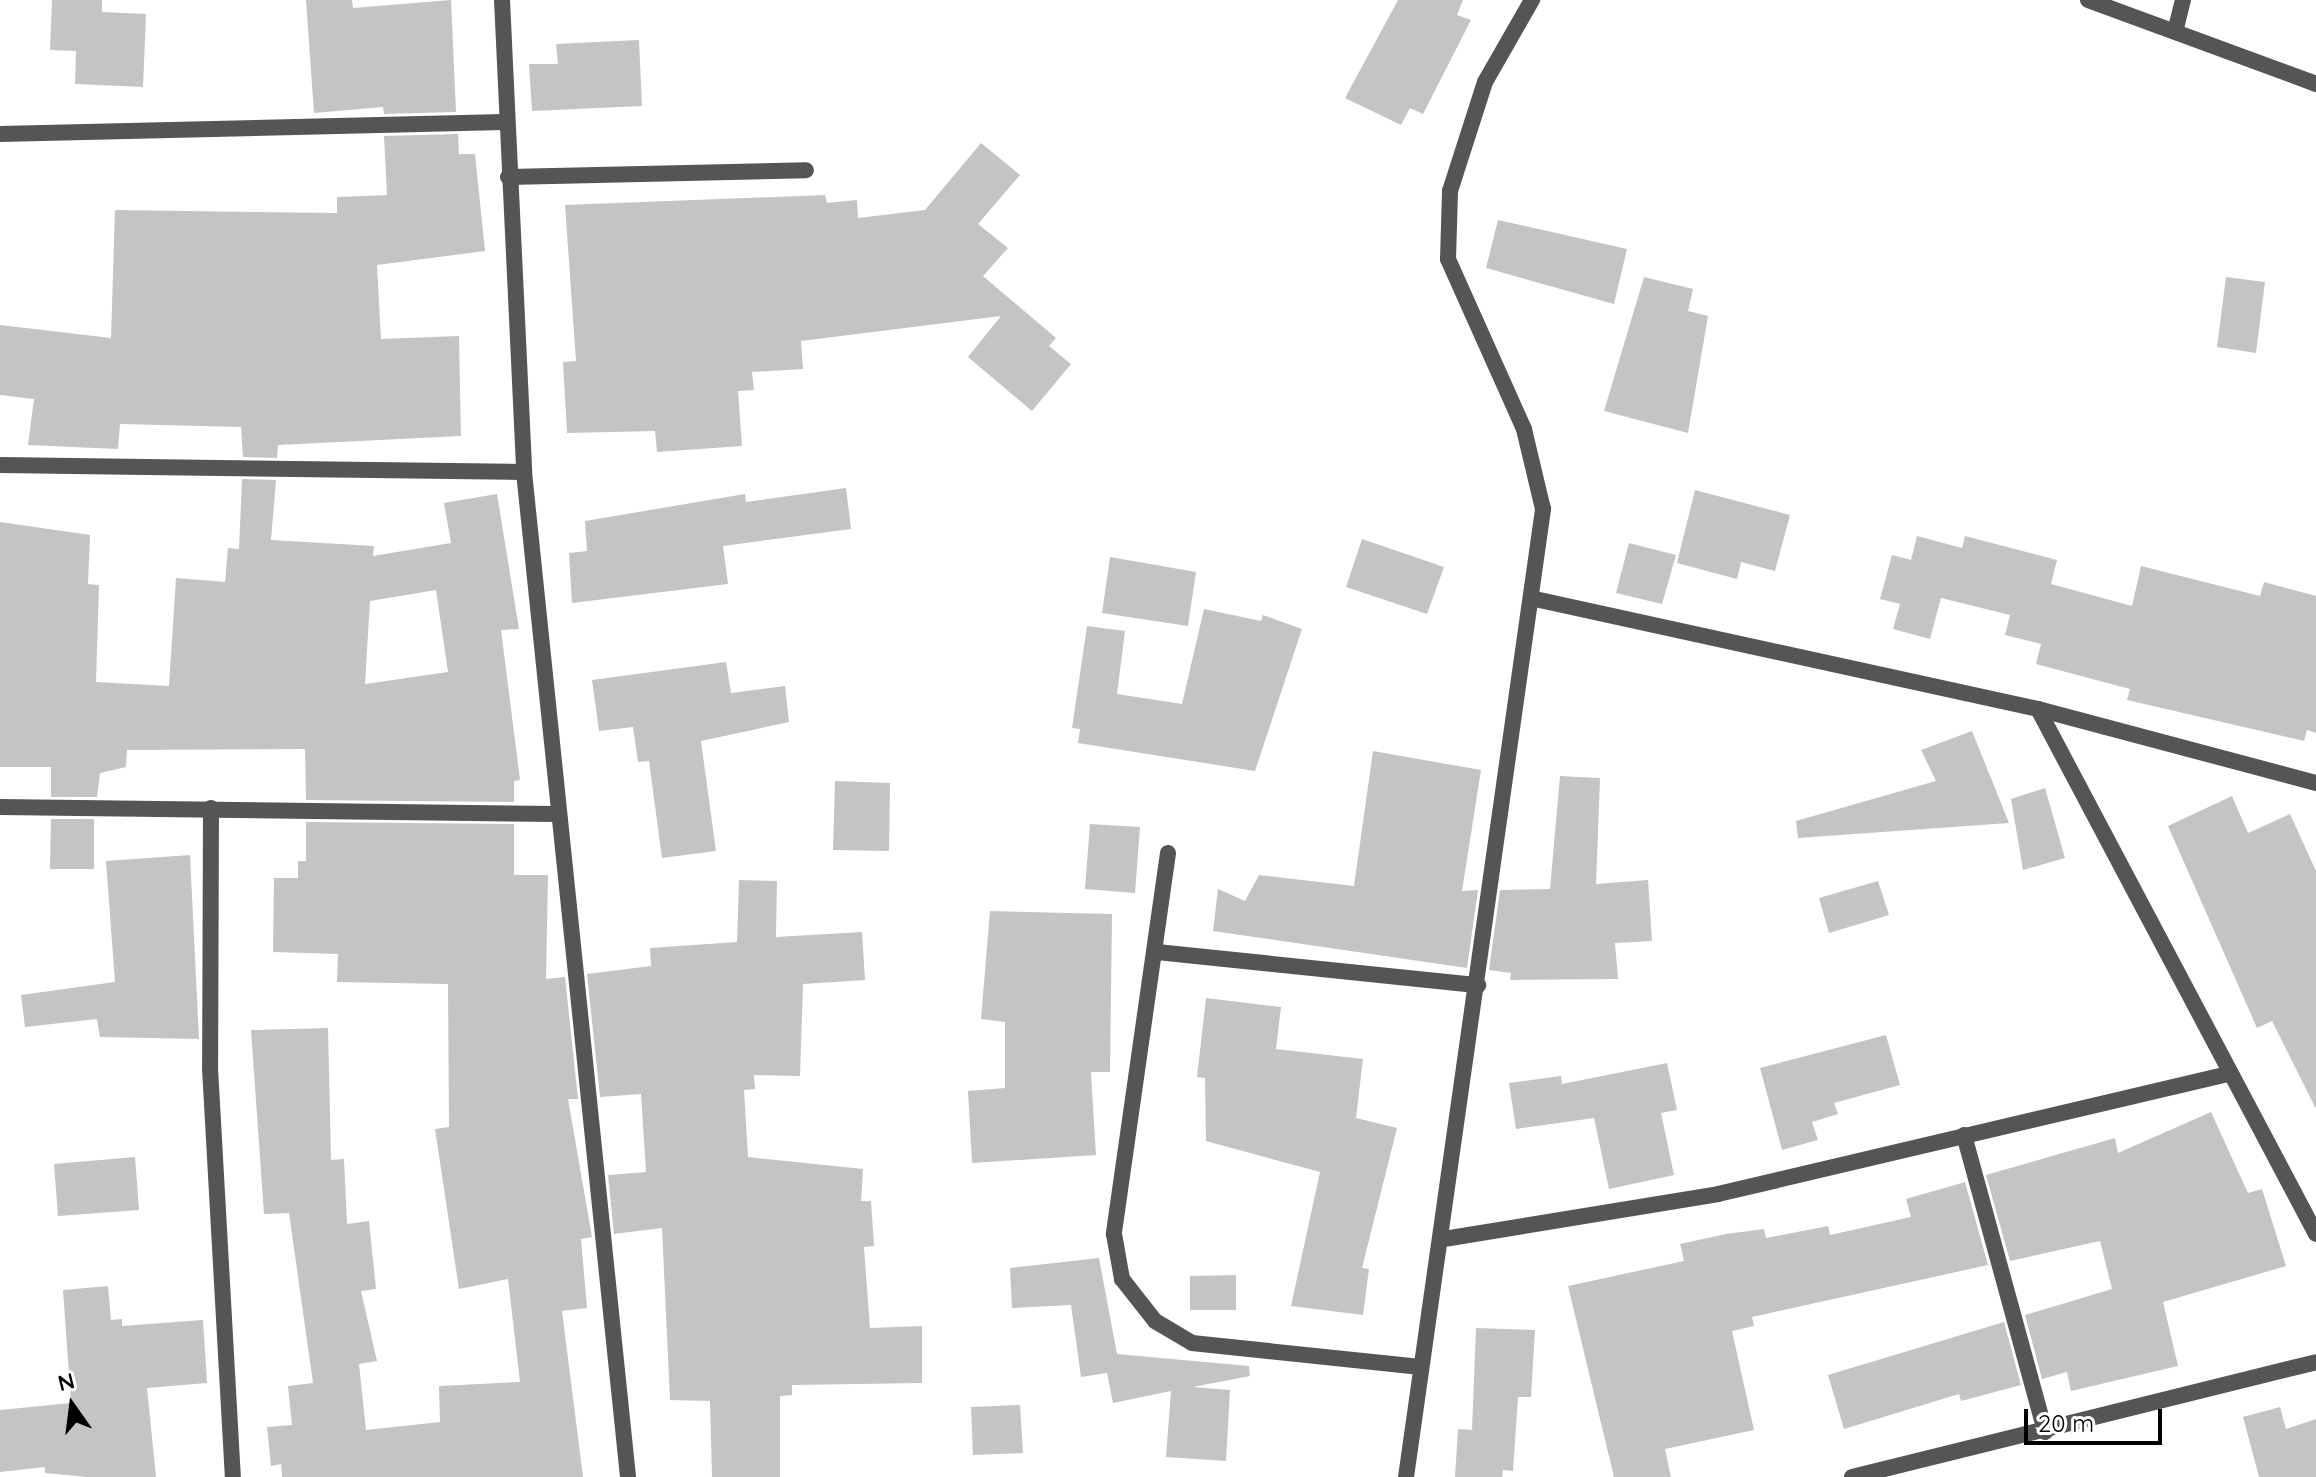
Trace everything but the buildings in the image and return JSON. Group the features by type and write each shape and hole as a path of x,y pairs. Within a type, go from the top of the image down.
{"street":[{"path":"502,0 504,122 524,472 628,1477"},
{"path":"1406,1477 1421,1367 1444,1239 1535,599 1543,509 1524,429 1448,259 1450,191 1485,82 1532,0"},
{"path":"2088,0 2176,28 2316,84"},
{"path":"2176,28 2183,0"},
{"path":"0,134 504,122"},
{"path":"508,177 806,170"},
{"path":"0,465 524,472"},
{"path":"1535,599 2038,709 2316,783"},
{"path":"2038,709 2228,1074 2316,1234"},
{"path":"0,807 557,814"},
{"path":"211,808 210,1068 233,1477"},
{"path":"1168,853 1157,952 1114,1234 1122,1279 1155,1321 1192,1343 1421,1367"},
{"path":"1157,952 1478,985"},
{"path":"1444,1239 1718,1194 2228,1074"},
{"path":"1964,1135 2045,1432"},
{"path":"1852,1477 2045,1432 2316,1362"}]}
